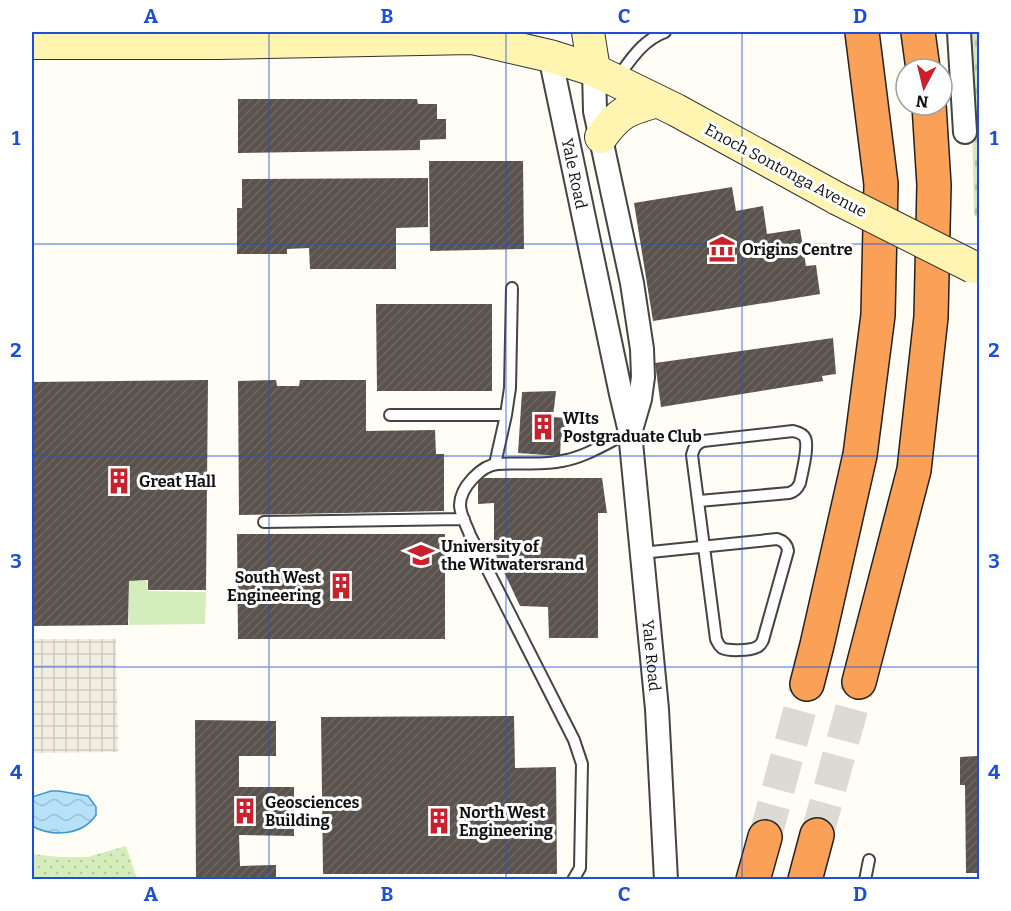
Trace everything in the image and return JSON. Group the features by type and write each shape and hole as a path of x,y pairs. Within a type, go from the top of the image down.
{"highway":[{"path":"848,32 870,102"},
{"path":"807,684 818,645 860,455 878,315 881,184 862,32"},
{"path":"918,32 923,57"},
{"path":"926,57 927,32"},
{"path":"859,682 914,470 932,318 934,185 930,117"},
{"path":"805,879 817,835"},
{"path":"753,879 765,837"}],"main road":[{"path":"42,39 218,43 472,38 518,32"},
{"path":"588,32 605,75"},
{"name":"Enoch Sontonga Avenue","path":"472,38 550,56 605,75 676,110 838,199 976,268"},
{"path":"601,137 612,122 626,111 657,101"}],"street":[{"path":"959,32 965,132"},
{"name":"Yale Road","path":"550,56 630,432 657,709 666,879"},
{"name":"Yale Road","path":"605,75 595,111 632,283 642,349 643,377 640,399 630,432"}],"lane":[{"path":"605,75 655,36 665,32"},
{"path":"495,464 506,415 511,376 513,288"},
{"path":"390,415 506,415"},
{"path":"641,553 704,547 777,539 783,541 788,551 763,640 756,648 723,649 716,639 704,547 699,501 692,455 693,448 697,443 704,441 793,431 800,432 805,438 806,446 800,483 794,491 699,501"},
{"path":"573,879 580,868 582,764 579,753 470,536 460,507 461,497 465,488 478,473 495,464 548,464 566,461 630,432"},
{"path":"264,522 464,519"},
{"path":"865,879 869,861"}],"green space":[{"path":"970,32 979,32 979,219 974,215"},
{"path":"129,581 147,581 148,591 206,592 205,624 129,625"},
{"path":"126,846 137,879 32,879 32,854 88,857"}],"shaded area":[{"path":"32,639 116,639 118,752 32,753"}],"water":[{"path":"51,791 88,796 96,807 96,815 90,822 75,831 48,832 32,826 32,797"}],"building":[{"path":"238,99 417,99 418,104 437,104 437,119 446,119 446,139 420,140 420,150 238,153"},
{"path":"429,161 523,161 524,249 430,251"},
{"path":"428,178 428,227 396,228 396,269 310,269 309,248 287,249 287,254 237,254 237,208 242,208 242,179"},
{"name":"Origins Centre","path":"732,187 736,211 763,206 767,234 800,229 806,266 816,265 820,294 653,321 634,203"},
{"path":"376,304 492,304 492,391 377,391"},
{"path":"833,338 836,374 822,376 823,381 661,407 655,363"},
{"name":"Great Hall","path":"208,380 206,590 148,590 148,580 129,581 128,625 32,626 32,382"},
{"path":"276,380 277,386 299,386 300,380 366,380 366,431 435,430 436,454 444,454 444,511 239,515 238,381"},
{"name":"WIts Postgraduate Club","path":"556,391 553,417 565,418 566,437 561,437 560,456 518,453 522,392"},
{"path":"478,478 602,478 607,513 598,513 598,638 549,638 548,607 520,606 494,551 494,503 478,504"},
{"name":"South West Engineering","path":"237,534 445,534 445,639 238,639"},
{"path":"977,682 980,682 980,873 966,873 965,785 960,785 960,757 977,756"},
{"name":"North West Engineering","path":"514,716 515,768 556,767 557,874 323,874 321,717"},
{"name":"Geosciences Building","path":"195,720 276,721 276,756 239,756 239,787 294,787 294,836 239,835 240,866 276,865 276,880 196,880"}],"tunnel":[{"path":"817,835 859,682"},
{"path":"765,837 807,684"}],"place":[{"name":"Origins Centre","path":"722,249"},
{"name":"WIts Postgraduate Club","path":"543,427"},
{"name":"Great Hall","path":"119,481"},
{"name":"University of the Witwatersrand","path":"421,555"},
{"name":"South West Engineering","path":"341,586"},
{"name":"Geosciences Building","path":"245,811"},
{"name":"North West Engineering","path":"439,821"}]}
